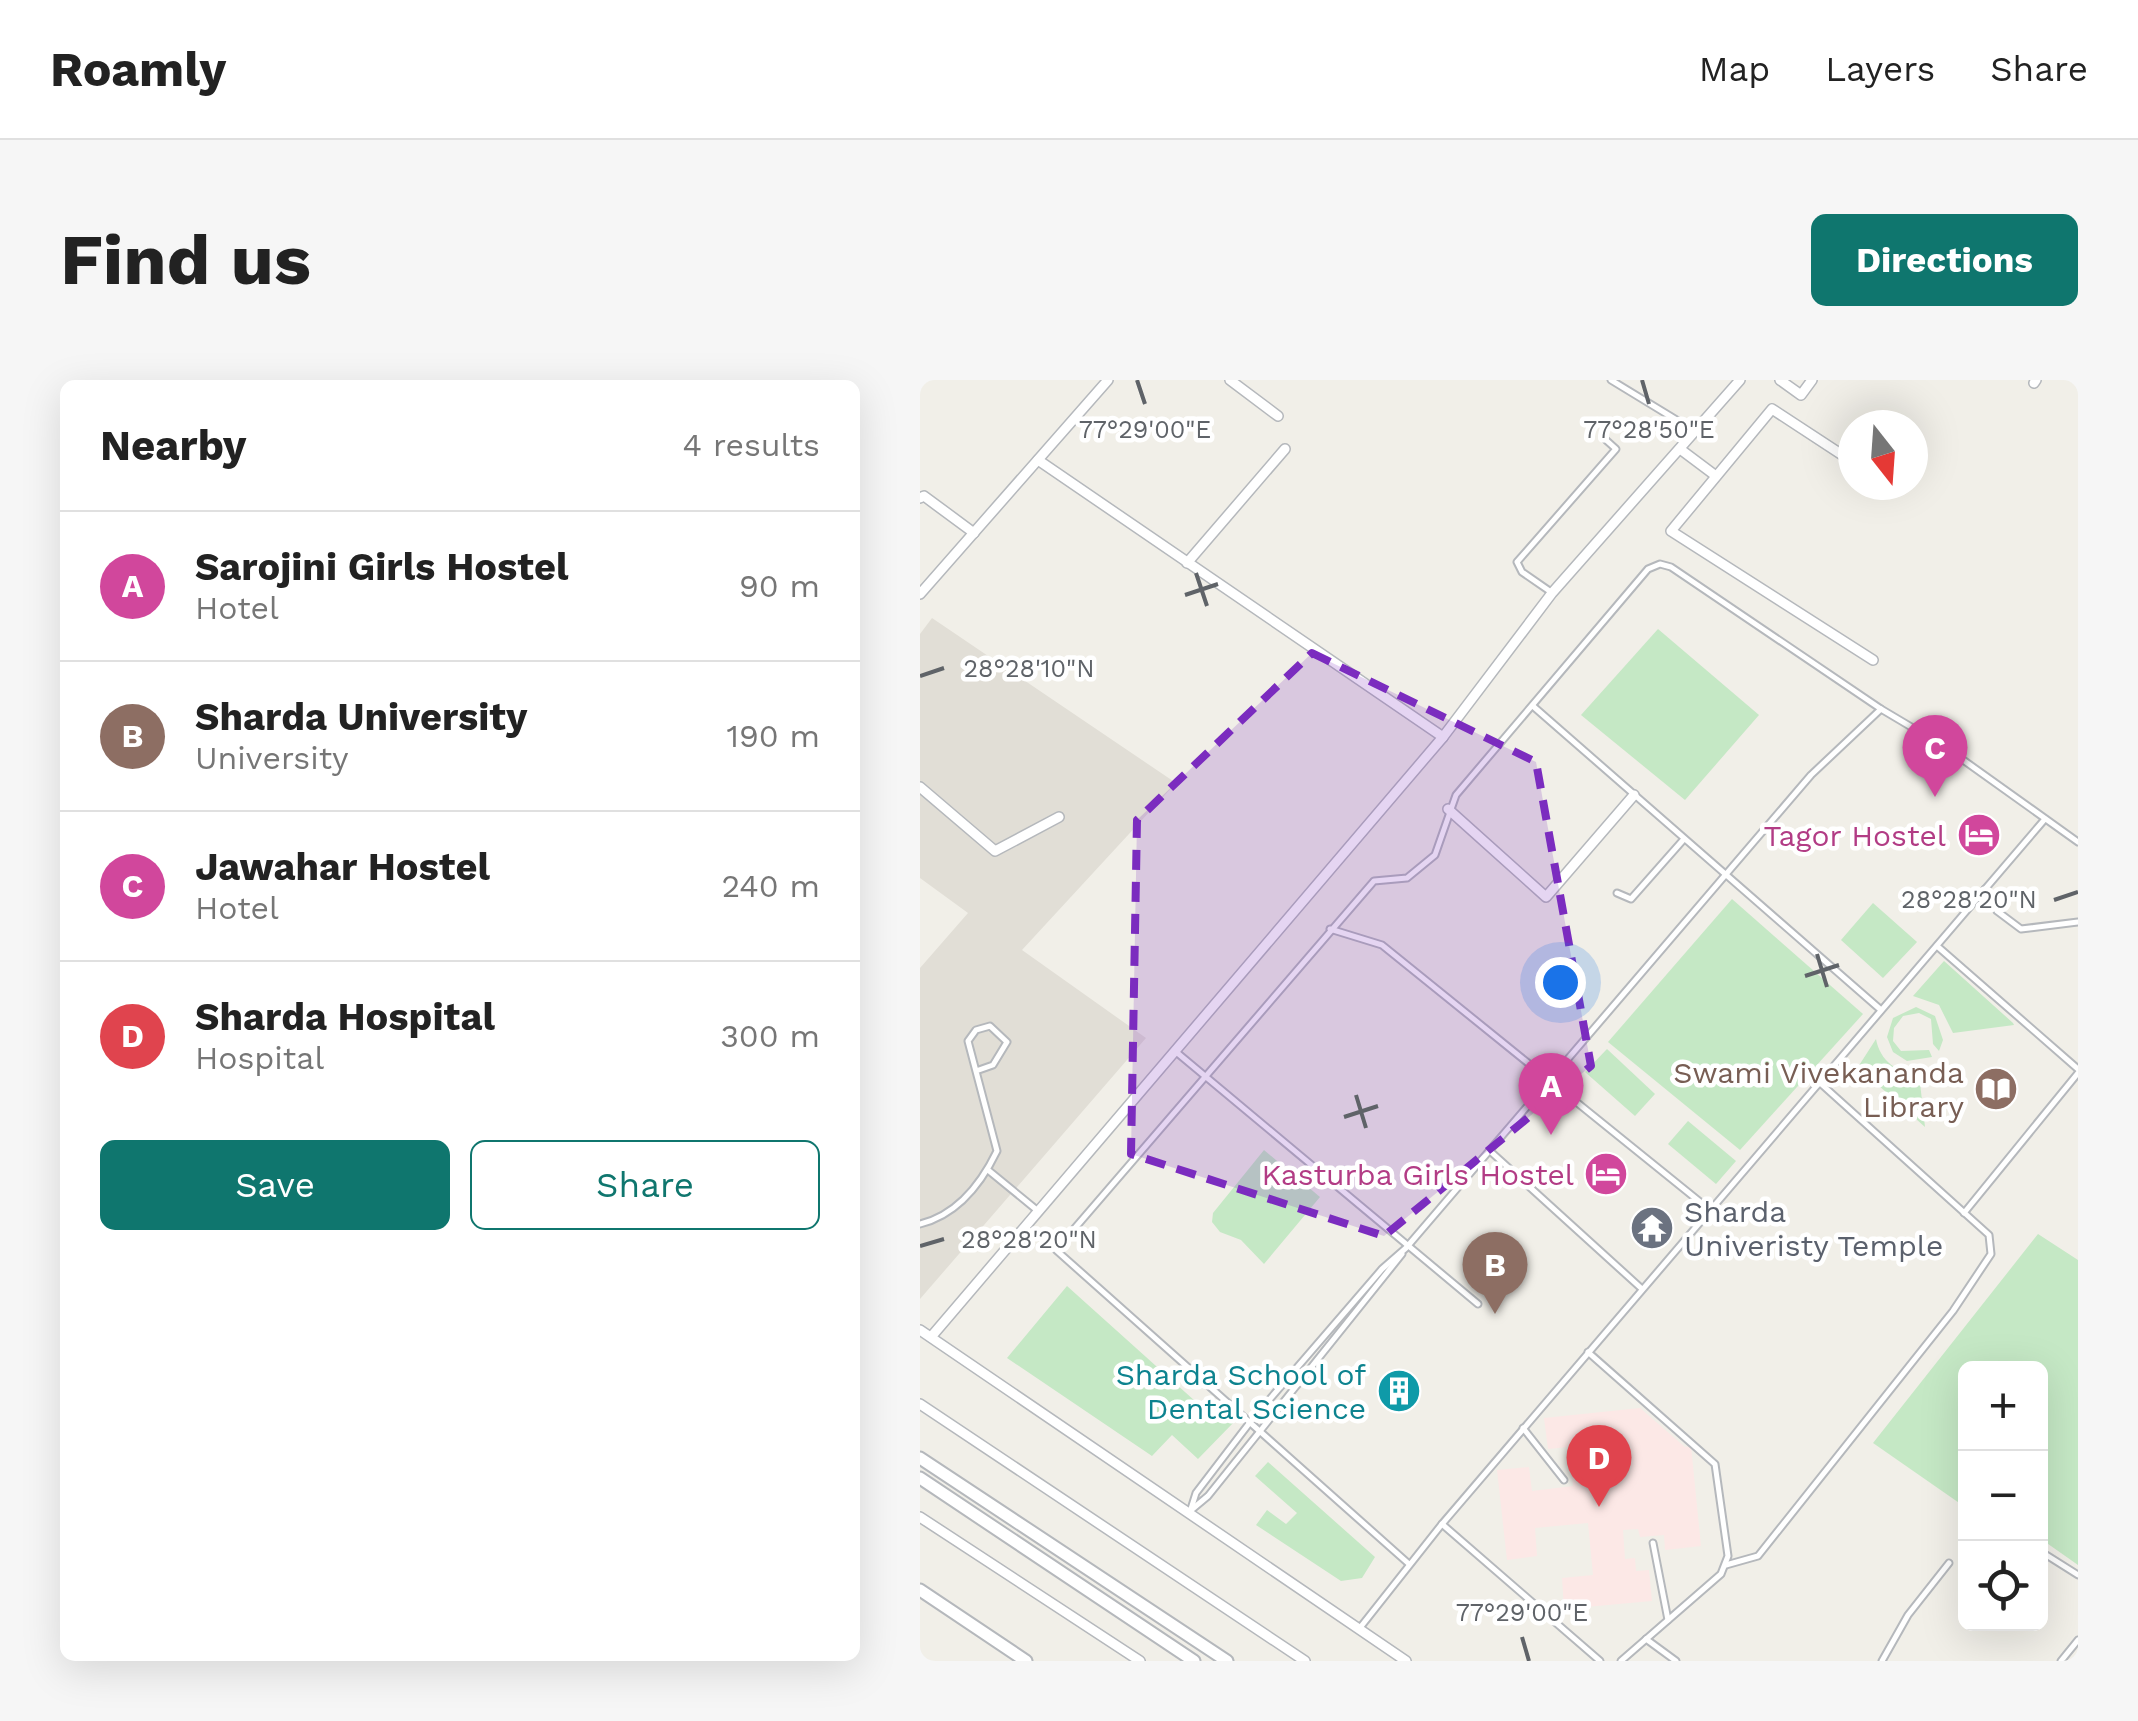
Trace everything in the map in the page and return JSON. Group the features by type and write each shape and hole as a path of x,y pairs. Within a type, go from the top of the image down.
{"street":[{"path":"920,594 1108,380"},
{"path":"1230,380 1278,416"},
{"path":"931,1337 1172,1049 1444,736 1552,593 1740,380"},
{"path":"1780,380 1801,396 1812,380"},
{"path":"1838,452 1772,410 1670,531 1873,660"},
{"path":"1187,563 1285,450"},
{"path":"1680,450 1716,476"},
{"path":"1038,460 1444,736"},
{"path":"920,498 924,496 974,532"},
{"path":"920,787 995,851 1059,817"},
{"path":"1448,810 1546,897 1634,795"},
{"path":"920,1330 1406,1661"},
{"path":"920,1404 1305,1661"},
{"path":"920,1458 1227,1661"},
{"path":"920,1478 1194,1661"},
{"path":"920,1517 1140,1661"},
{"path":"920,1590 1026,1661"}],"lane":[{"path":"1612,380 1695,432"},
{"path":"1552,593 1518,568 1517,562 1616,449 1606,440"},
{"path":"1410,1564 1056,1250 1374,881 1407,878 1435,855 1448,810 1648,569 1660,564 1881,710 1945,747 2078,842"},
{"path":"1534,707 1881,1010"},
{"path":"1190,1512 1196,1492 1251,1422 1382,1269 1406,1248 1553,1079 1811,775 1881,710"},
{"path":"1358,1629 1523,1428 2044,820"},
{"path":"1617,894 1631,899 1684,839"},
{"path":"1985,889 1998,911 2021,929 2078,922"},
{"path":"1330,930 1382,945 1553,1079 1710,1210"},
{"path":"1937,945 2078,1071 1964,1212"},
{"path":"920,1224 938,1220 981,1184 997,1151 968,1041 976,1030 990,1026 1006,1042 993,1065 976,1071"},
{"path":"1172,1049 1206,1073 1406,1248 1478,1304"},
{"path":"1626,1660 1726,1565 1758,1556 1987,1266 1991,1254 1989,1236 1820,1082"},
{"path":"1490,1151 1642,1288"},
{"path":"988,1170 1038,1211"},
{"path":"1190,1512 1208,1496 1390,1275 1406,1248"},
{"path":"1588,1352 1715,1464 1726,1565"},
{"path":"1523,1428 1564,1480"},
{"path":"1442,1524 1600,1661"},
{"path":"1653,1542 1668,1620"},
{"path":"2048,1556 2078,1575"},
{"path":"1882,1661 1908,1615 1949,1564"},
{"path":"1646,1639 1676,1661"},
{"path":"2061,1661 2078,1640"}],"highlighted area":[{"path":"1312,653 1536,762 1591,1066 1384,1236 1131,1154 1137,820"}],"shaded area":[{"path":"932,618 1176,783 1022,950 1146,1038 920,1299 920,968 968,913 920,878 920,634"},
{"path":"1640,1408 1685,1447 1691,1446 1701,1546 1665,1550 1664,1535 1640,1537 1638,1529 1623,1530 1625,1559 1635,1558 1636,1571 1649,1570 1652,1601 1564,1609 1562,1578 1593,1575 1588,1523 1535,1528 1537,1556 1507,1560 1497,1470 1529,1467 1532,1491 1573,1486 1569,1447 1548,1449 1544,1418"}],"green space":[{"path":"1658,629 1759,715 1685,800 1581,715"},
{"path":"1732,899 1863,1014 1740,1150 1608,1042"},
{"path":"1873,903 1917,942 1883,978 1841,940"},
{"path":"1944,961 2014,1025 1953,1033 1939,1005 1913,996"},
{"path":"1916,1007 1935,1016 1943,1040 1939,1051 1933,1044 1931,1019 1919,1013 1903,1016 1894,1028 1893,1041 1901,1051 1929,1050 1932,1057 1907,1061 1893,1052 1887,1037 1893,1018"},
{"path":"1876,1039 1881,1054 1891,1064 1919,1074 1925,1127 1858,1067"},
{"path":"1607,1049 1655,1094 1635,1116 1585,1072"},
{"path":"1688,1121 1736,1161 1716,1184 1668,1144"},
{"path":"1264,1150 1320,1197 1264,1264 1241,1240 1220,1232 1212,1222 1213,1213"},
{"path":"2038,1234 2078,1260 2078,1565 2048,1544 2048,1361 1958,1361 1958,1502 1873,1443"},
{"path":"1067,1286 1215,1419 1223,1412 1234,1422 1198,1459 1172,1435 1152,1456 1007,1358"},
{"path":"1268,1462 1375,1557 1362,1578 1341,1581 1256,1525 1267,1510 1286,1524 1297,1513 1255,1476"}],"place":[{"name":"Jawahar Hostel","path":"1935,797"},
{"name":"Tagor Hostel","path":"1979,835"},
{"name":"Swami Vivekananda Library","path":"1996,1089"},
{"name":"Sarojini Girls Hostel","path":"1551,1135"},
{"name":"Kasturba Girls Hostel","path":"1606,1174"},
{"name":"Sharda Univeristy Temple","path":"1652,1228"},
{"name":"Sharda University","path":"1495,1314"},
{"name":"Sharda School of Dental Science","path":"1399,1391"},
{"name":"Sharda Hospital","path":"1599,1507"}]}
